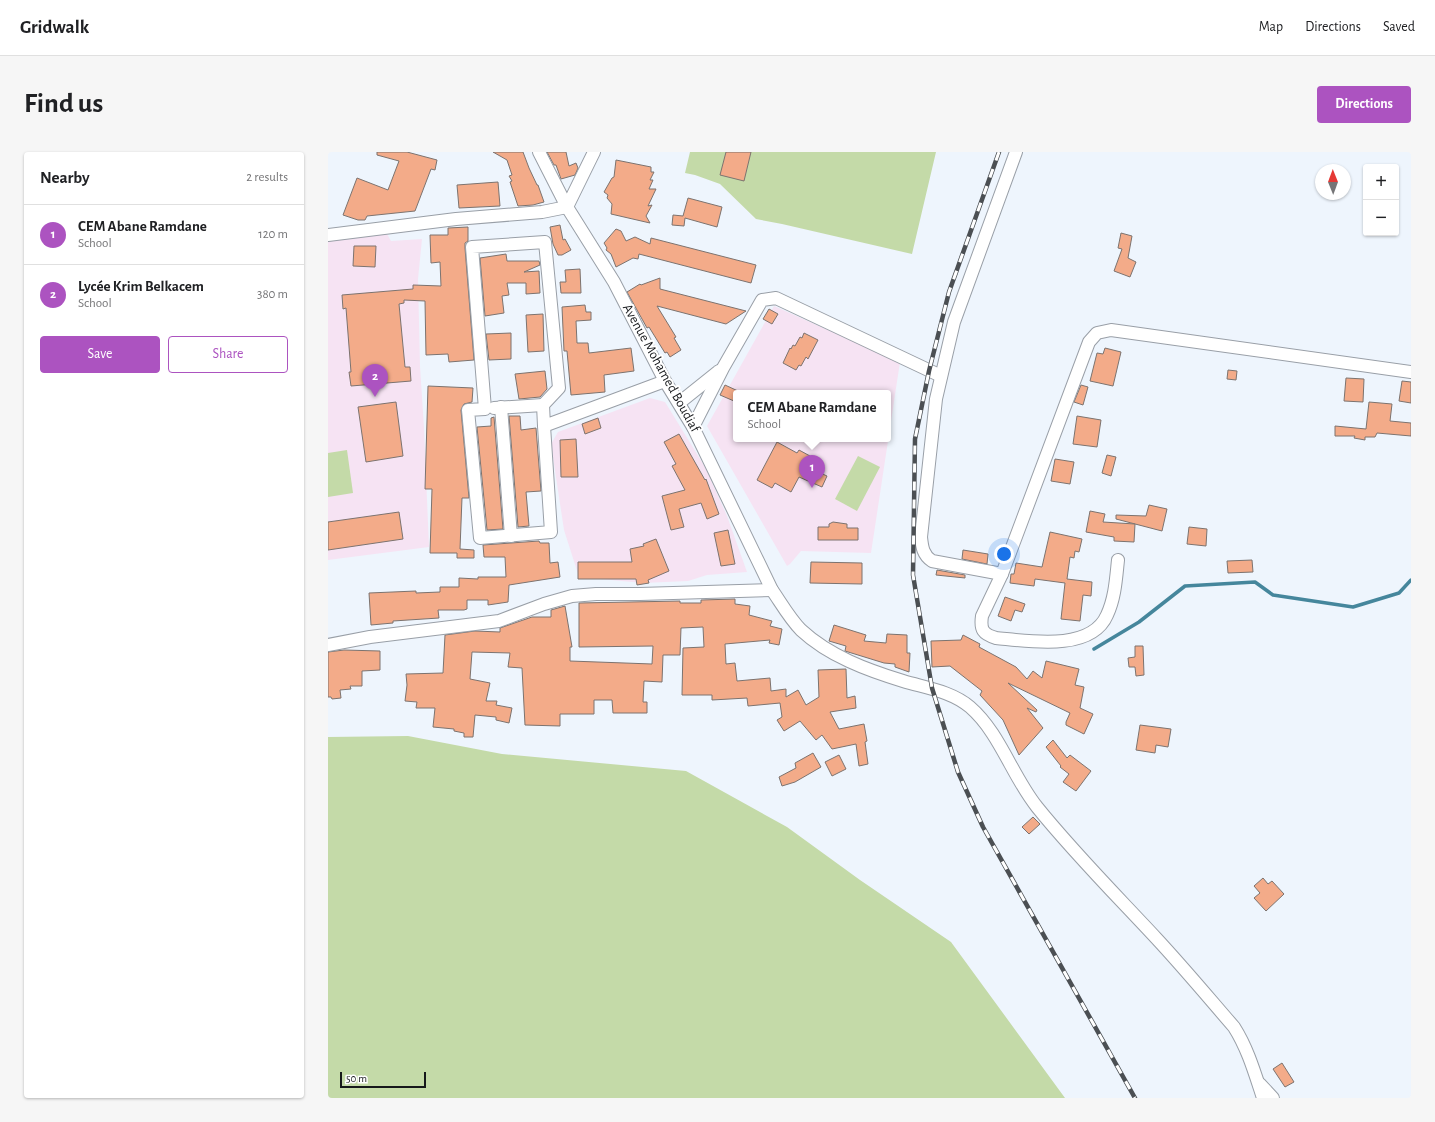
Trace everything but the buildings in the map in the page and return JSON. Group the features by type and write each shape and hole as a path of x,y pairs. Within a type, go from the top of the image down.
{"street":[{"name":"Avenue Mohamed Boudiaf","path":"539,152 567,207 614,282 666,381 693,426 772,590 801,630 821,645 846,660 869,670 945,693 958,699 969,706 982,719 991,731 1014,774 1029,797 1046,818 1086,864 1161,943 1234,1027 1247,1051 1263,1098"},
{"path":"328,235 456,219 542,212 567,207 594,152"},
{"path":"1002,574 932,561 922,549 921,537 936,399 954,322 1016,152"},
{"path":"485,409 472,247 545,242 559,388 544,405 551,532 480,538 468,410 485,409 501,408 544,405"},
{"path":"693,426 723,368 762,300 776,298 941,376"},
{"path":"1118,560 1114,592 1107,616 1100,626 1092,632 1067,640 1037,642 996,638 988,636 982,630 982,616 1002,574 1090,342 1097,333 1111,330 1411,372"},
{"path":"679,403 723,368"},
{"path":"544,426 666,381"},
{"path":"501,408 511,536"},
{"path":"328,645 370,637 499,621 544,604 572,596 596,594 772,590"},
{"path":"1258,1082 1273,1098"}],"shaded area":[{"path":"387,234 391,241 422,239 418,279 420,366 429,547 328,560 328,241"},
{"path":"774,306 900,362 891,421 891,390 733,390 733,442 888,442 871,553 801,551 787,566 707,426"},
{"path":"650,398 665,402 705,467 727,516 747,572 707,575 688,581 643,583 579,577 564,530 551,444 558,432"}],"green space":[{"path":"690,152 936,152 912,254 756,219 720,184 685,173"},
{"path":"347,450 353,493 328,497 328,453"},
{"path":"858,456 880,467 857,511 835,499"},
{"path":"408,736 502,754 686,771 787,827 860,880 951,942 1065,1098 328,1098 328,737"}],"waterway":[{"path":"1094,649 1139,622 1185,586 1255,582 1273,595 1353,607 1399,593 1411,580"}],"railway":[{"path":"999,152 949,292 929,371 915,439 913,575 932,688 958,772 983,827 1135,1098"}],"place":[{"name":"Lycée Krim Belkacem","path":"375,397"},
{"name":"CEM Abane Ramdane","path":"812,488"}]}
